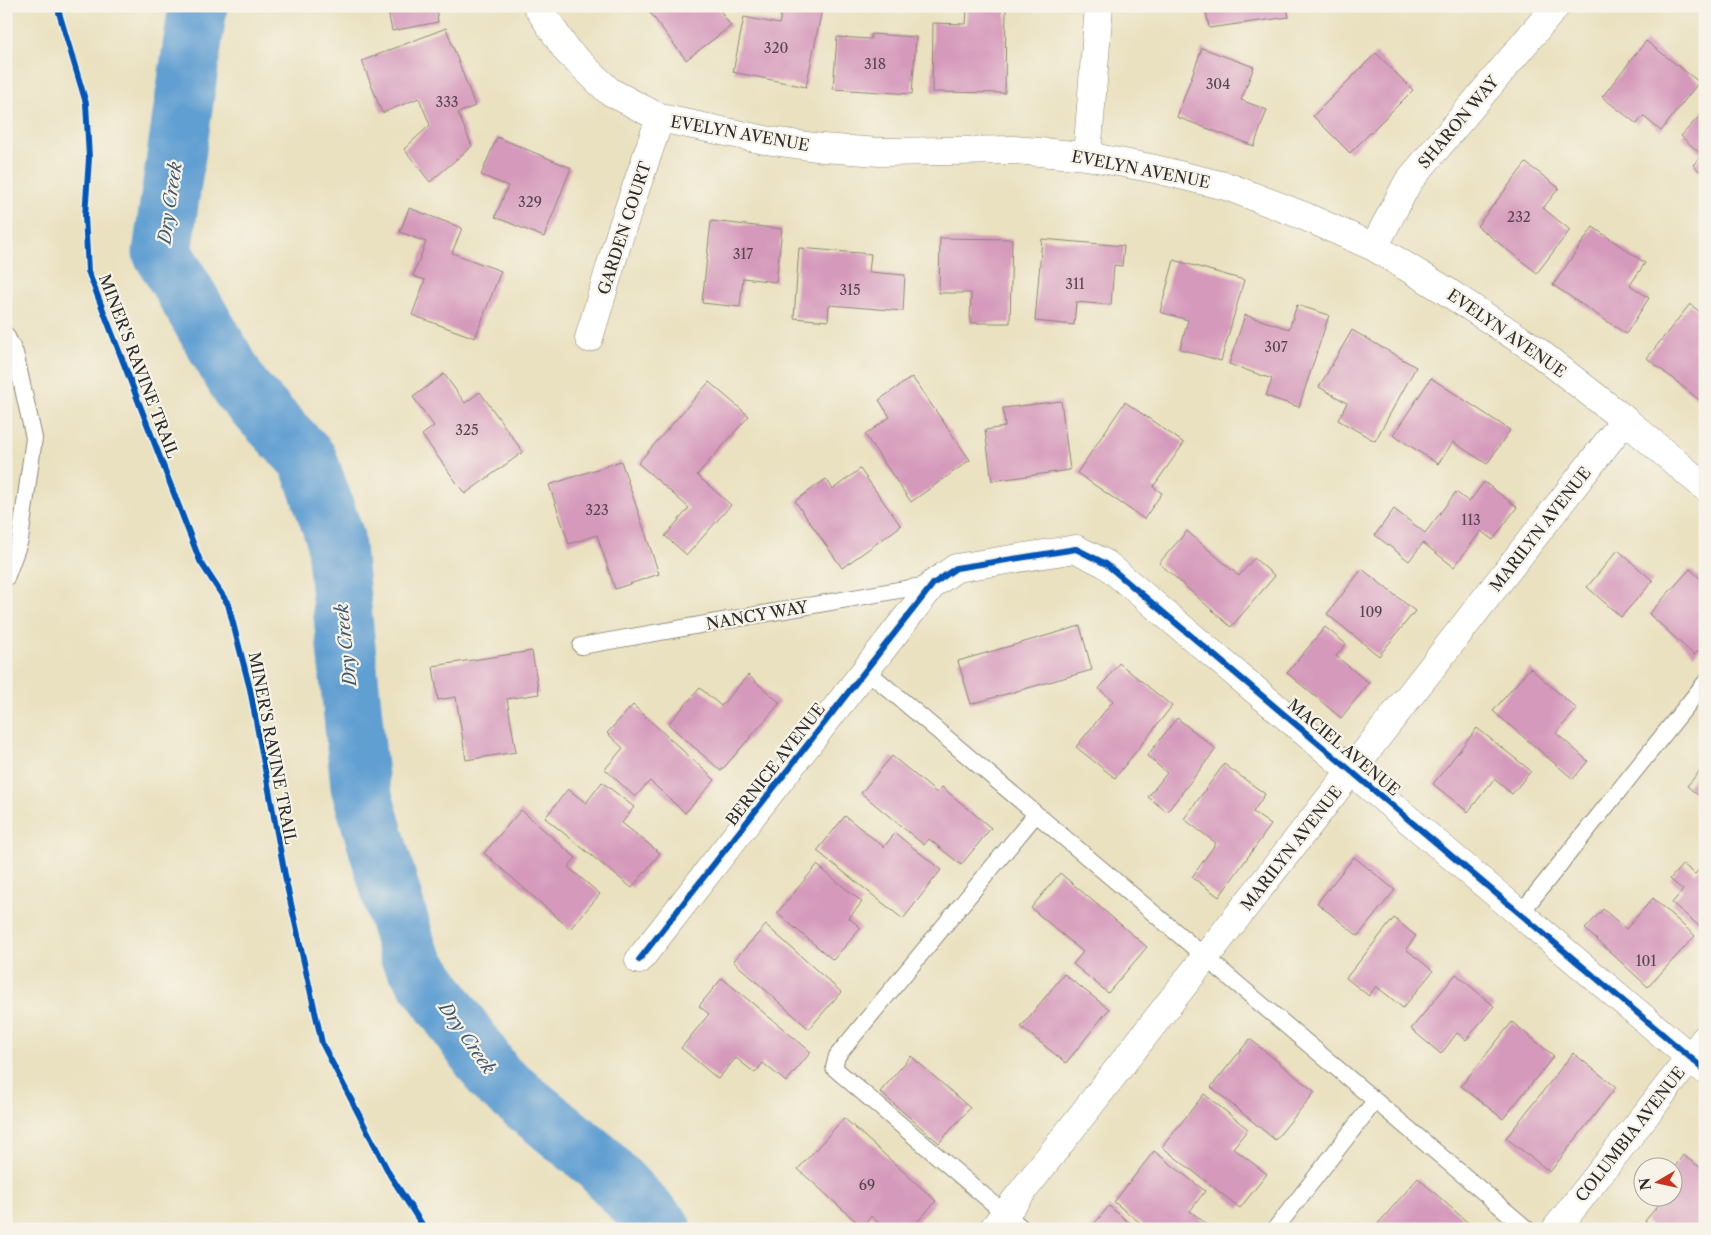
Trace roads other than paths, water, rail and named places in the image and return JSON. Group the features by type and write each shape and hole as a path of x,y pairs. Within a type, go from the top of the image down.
{"street":[{"name":"EVELYN AVENUE","path":"537,6 567,51 609,91 660,118 765,140 822,148 880,152 1014,150 1087,156 1155,169 1230,187 1304,216 1374,248 1443,289 1533,348 1625,420 1705,487"},
{"path":"1087,156 1099,6"},
{"name":"SHARON WAY","path":"1374,248 1408,182 1556,6"},
{"name":"GARDEN COURT","path":"589,338 621,230 660,118"},
{"name":"MARILYN AVENUE","path":"1007,1224 1205,957 1625,420"},
{"name":"MACIEL AVENUE","path":"933,584 956,568 1076,549 1106,564 1520,914 1700,1056"},
{"name":"BERNICE AVENUE","path":"639,960 933,584"},
{"name":"COLUMBIA AVENUE","path":"1556,1229 1700,1056"}],"lane":[{"path":"6,335 15,353 34,438 20,540 6,578"},
{"name":"NANCY WAY","path":"581,646 933,584"},
{"path":"866,670 1527,1229"},
{"path":"1520,914 1705,683"},
{"path":"1007,1224 834,1068 837,1056 1036,814"},
{"path":"1275,1229 1375,1100"}],"waterway":[{"name":"Dry Creek","path":"198,6 162,252 242,390 308,460 335,537 360,786 409,955 496,1079 596,1160 662,1229"}]}
